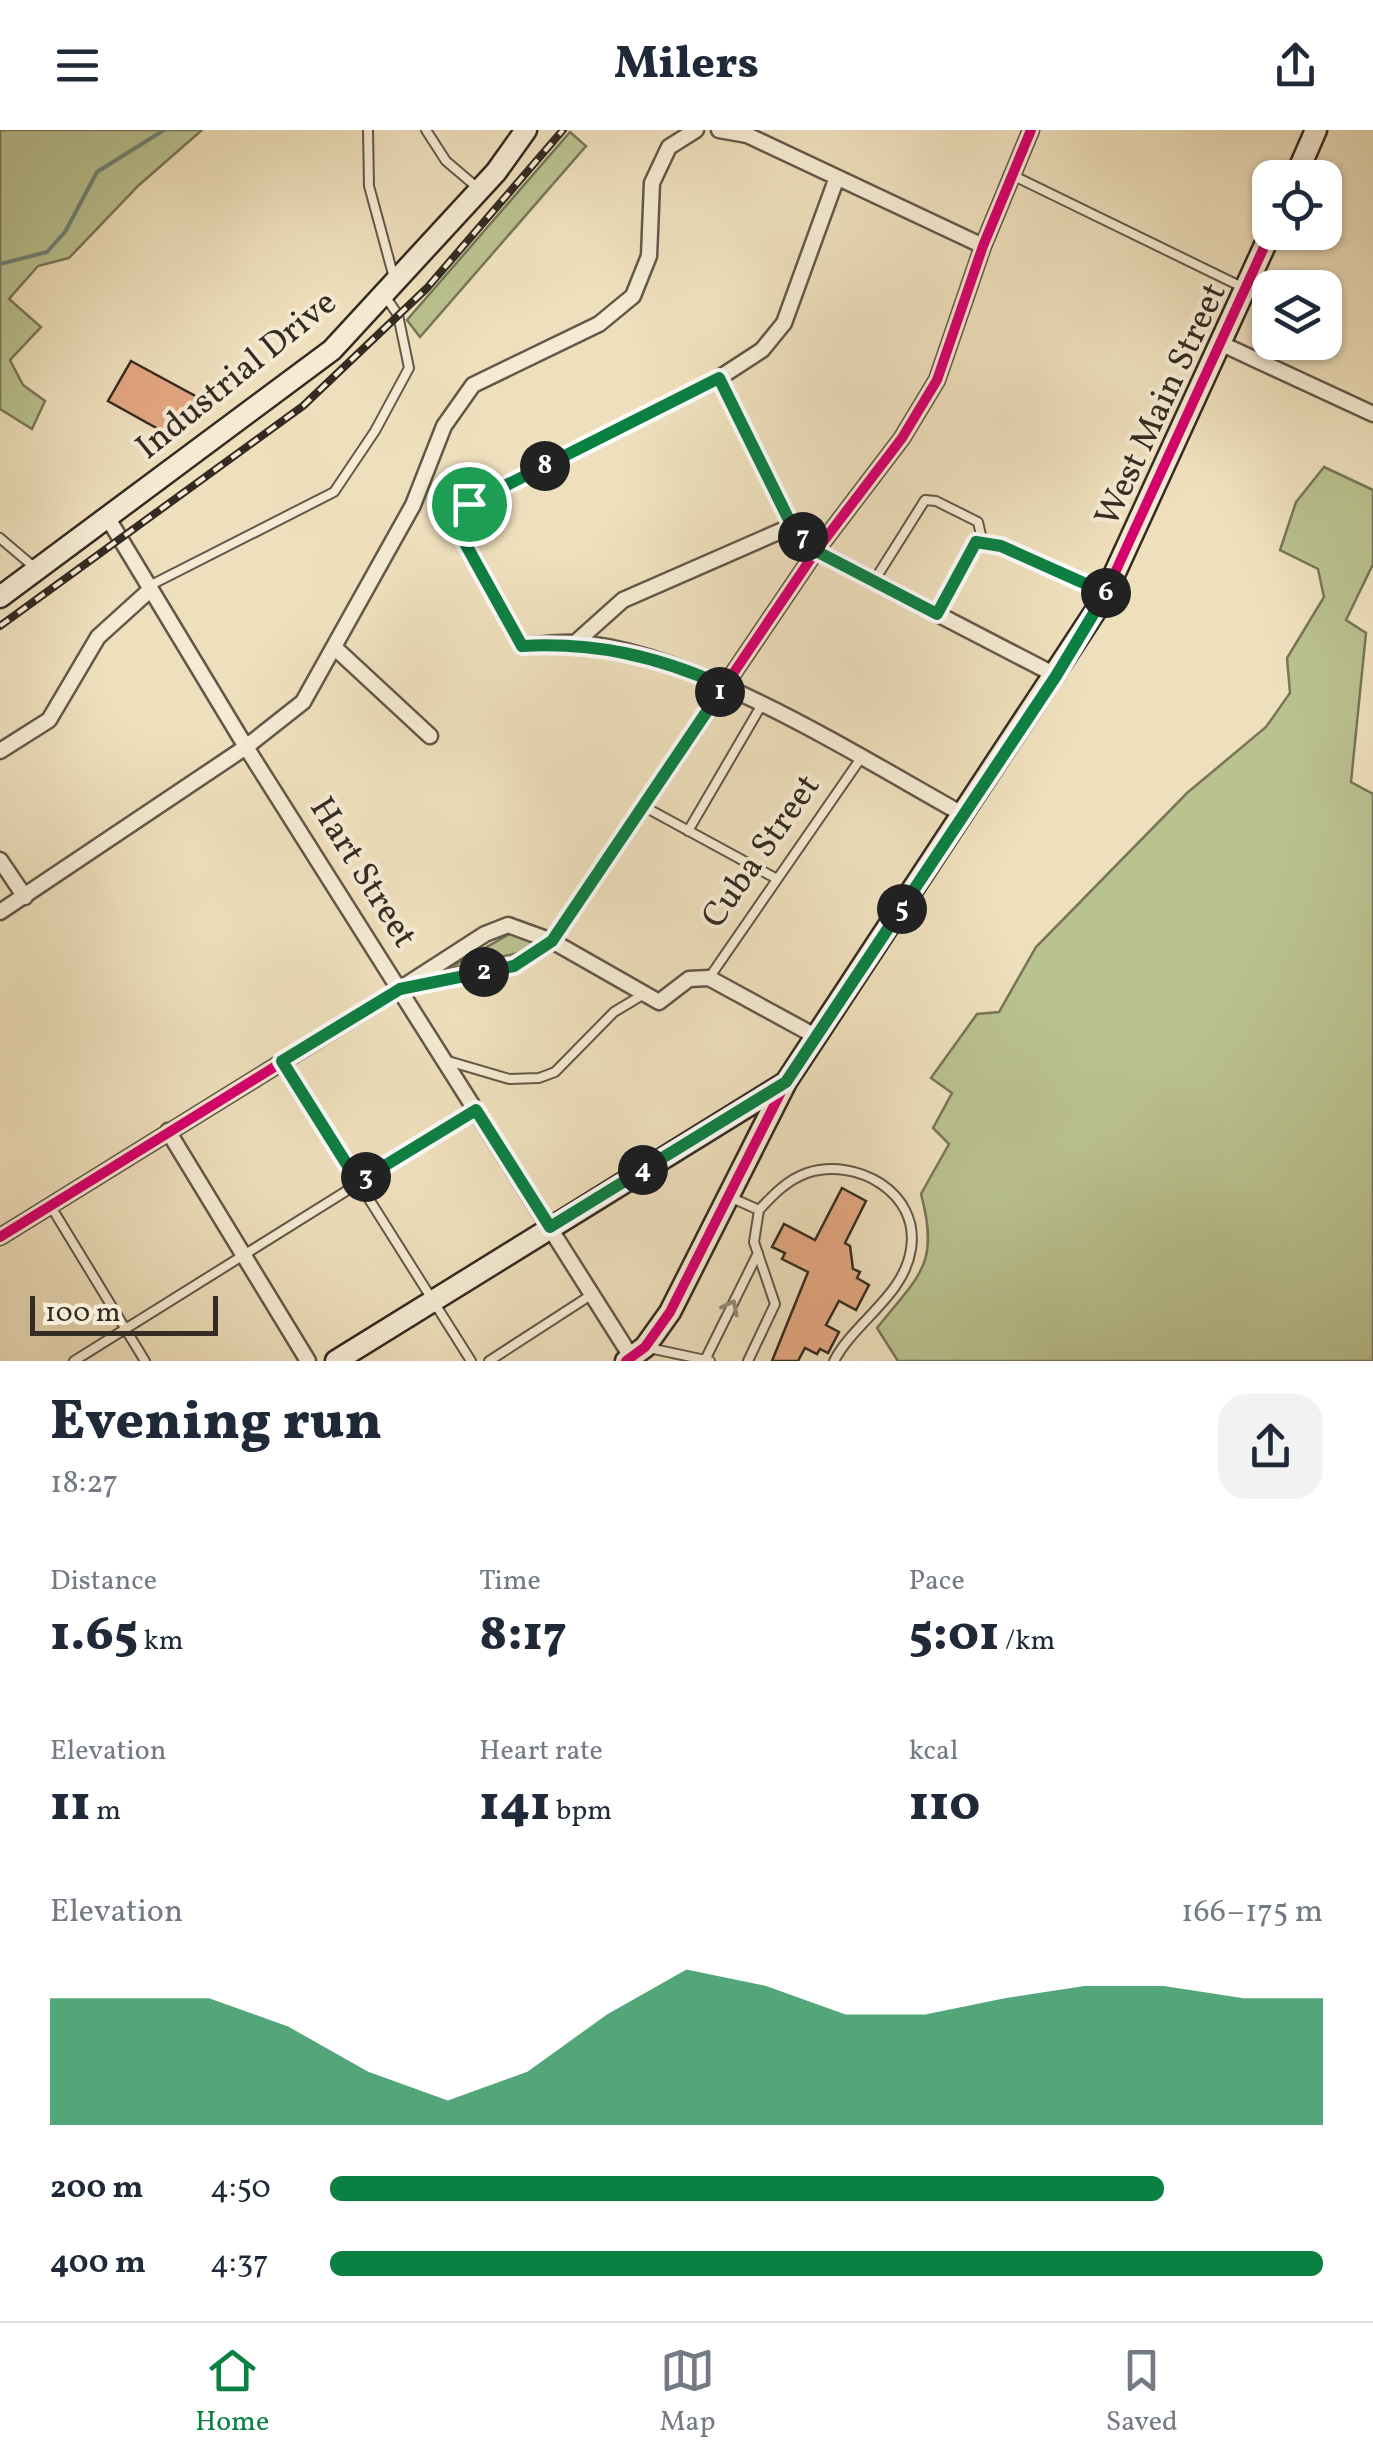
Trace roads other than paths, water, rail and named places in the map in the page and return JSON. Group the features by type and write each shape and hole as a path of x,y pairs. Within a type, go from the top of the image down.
{"main road":[{"name":"Industrial Drive","path":"0,597 109,520 332,350 480,190 526,130"},
{"path":"1304,160 1316,130"},
{"name":"West Main Street","path":"634,1355 670,1312 786,1082 1056,676 1106,593 1263,250"},
{"path":"336,1361 786,1082"}],"street":[{"path":"0,912 246,747 303,702 414,505 444,426 472,385 598,324 633,296 649,256 652,183 669,147 696,130"},
{"path":"718,130 747,135 983,246"},
{"path":"400,989 514,966 552,941 816,551 902,438 937,380 983,246 1031,130"},
{"path":"836,180 784,323 762,350 719,378 792,526 816,551 1056,676"},
{"path":"1222,344 1373,414"},
{"path":"469,504 460,534 522,646 575,643 638,653 724,686 964,815"},
{"name":"Hart Street","path":"109,520 246,747 591,1294 634,1355"},
{"path":"575,643 623,600 792,526"},
{"path":"0,751 49,720 98,637 150,587"},
{"path":"334,647 430,736"},
{"path":"0,860 26,897"},
{"path":"0,1236 485,934 508,924 552,941 659,1002 689,979 709,978 817,1036"},
{"path":"168,1131 308,1361"}],"lane":[{"path":"150,587 334,492 375,431 409,368 369,186 368,130"},
{"path":"426,130 446,161 480,190"},
{"path":"1012,175 1247,289"},
{"path":"469,504 719,378"},
{"path":"874,581 924,500 936,500 978,522 981,534 937,614"},
{"path":"0,538 18,549 37,571"},
{"path":"976,542 1001,546 1106,593"},
{"path":"688,831 761,706"},
{"name":"Cuba Street","path":"709,978 861,758"},
{"path":"643,806 777,879"},
{"path":"446,1061 509,1079 539,1078 555,1072 614,1012 644,994"},
{"path":"282,1061 470,1361"},
{"path":"74,1361 476,1110"},
{"path":"748,1361 774,1308 758,1253 754,1224 759,1210 786,1184 804,1174 843,1170 892,1190 908,1217 912,1248 898,1282 848,1336 834,1361"},
{"path":"728,1196 759,1210"},
{"path":"50,1205 145,1361"},
{"path":"634,1355 707,1360 758,1253"},
{"path":"489,1361 591,1294"}],"waterway":[{"path":"0,264 47,252 65,232 97,172 164,130"}],"railway":[{"path":"0,626 303,406 427,288 563,130"}]}
